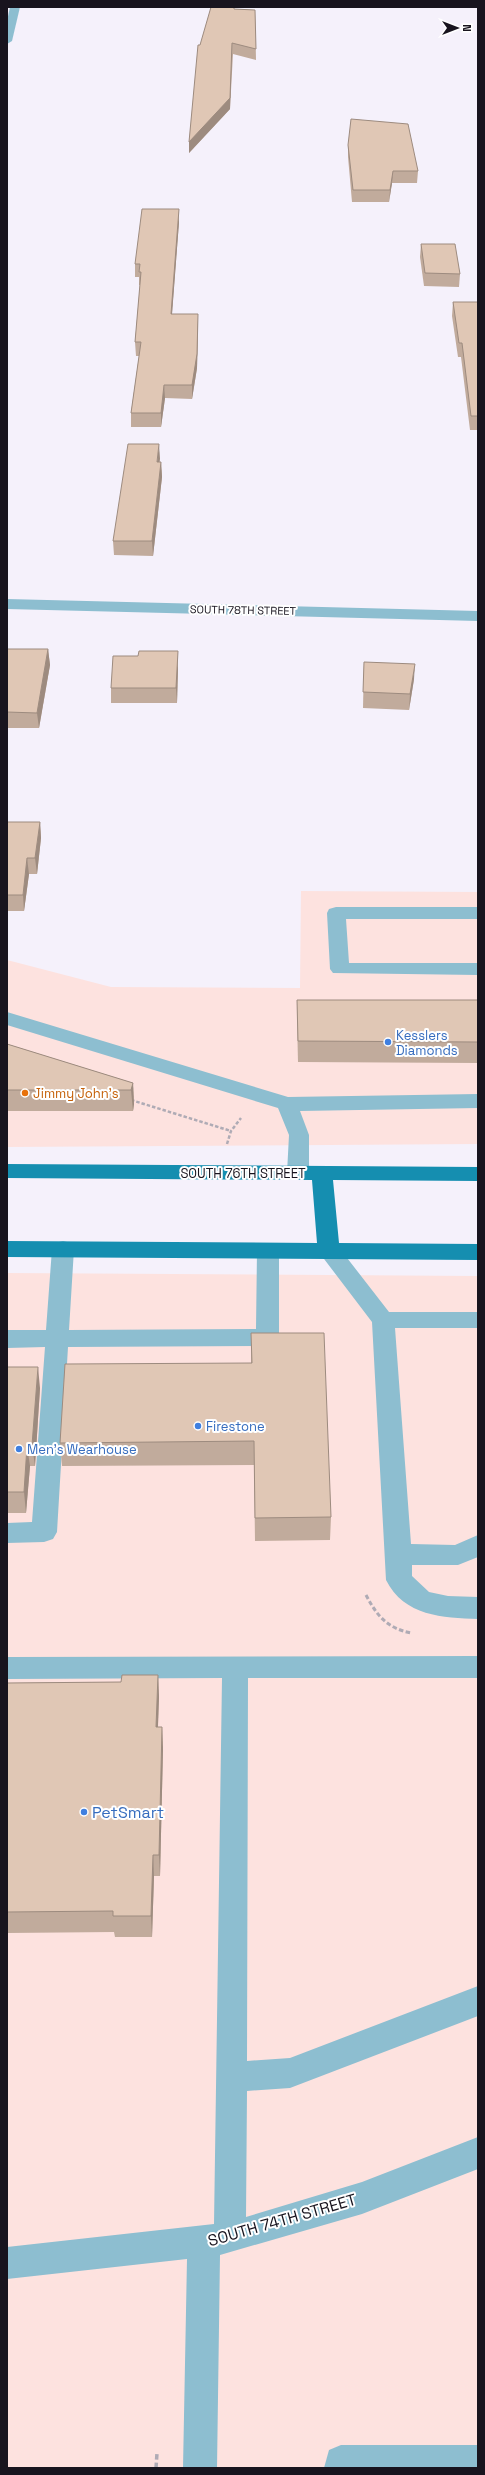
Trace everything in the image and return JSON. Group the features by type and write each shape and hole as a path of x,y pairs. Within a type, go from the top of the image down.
{"main road":[{"name":"SOUTH 76TH STREET","path":"7,1171 478,1174"},
{"path":"322,1173 328,1251"},
{"path":"7,1249 478,1252"}],"street":[{"path":"7,41 15,7"},
{"name":"SOUTH 78TH STREET","path":"7,604 478,616"},
{"path":"478,913 336,913 340,969 478,969"},
{"path":"7,1018 287,1104 478,1101"},
{"path":"287,1104 299,1135 298,1173"},
{"path":"7,1533 44,1532 63,1249"},
{"path":"7,1339 267,1337 268,1251"},
{"path":"328,1251 383,1320 399,1554 399,1580 421,1602 448,1607 475,1605"},
{"path":"383,1320 478,1320"},
{"path":"399,1554 458,1555 478,1545"},
{"path":"200,2468 230,2077 235,1667"},
{"path":"7,1668 478,1667"},
{"path":"230,2077 290,2073 478,2002"},
{"name":"SOUTH 74TH STREET","path":"7,2263 217,2240 362,2198 478,2153"},
{"path":"341,2468 341,2462 478,2462"}],"path":[{"path":"127,1098 231,1131"},
{"path":"156,2468 157,2453"}],"shaded area":[{"path":"301,891 478,892 478,1144 7,1147 7,960 111,987 300,988"},
{"path":"7,1273 478,1276 478,2468 7,2468"}],"building":[{"path":"211,7 234,7 234,9 255,10 256,49 232,43 230,98 189,142 198,45 200,45"},
{"path":"351,119 408,124 418,171 393,171 390,190 353,190 348,145"},
{"path":"142,209 179,209 171,314 198,314 197,354 192,385 164,385 161,413 131,413 141,342 135,342 141,272 139,272 140,264 135,264"},
{"path":"421,244 455,244 460,274 425,273"},
{"path":"453,302 478,302 478,416 471,416 462,343 459,343"},
{"path":"128,444 159,444 157,462 161,462 152,541 113,541"},
{"path":"7,649 48,649 37,713 7,712"},
{"path":"139,651 178,651 176,688 111,688 113,656 138,656"},
{"path":"364,662 415,664 410,694 363,692"},
{"path":"7,822 40,822 35,858 27,858 23,895 7,895"},
{"path":"297,1000 478,1000 478,1042 298,1041"},
{"path":"7,1044 133,1083 131,1090 7,1090"},
{"name":"Firestone","path":"251,1333 324,1333 331,1517 255,1518 254,1441 60,1443 65,1364 252,1363"},
{"name":"Men's Wearhouse","path":"7,1367 38,1367 32,1445 27,1446 24,1492 7,1492"},
{"name":"PetSmart","path":"122,1675 158,1675 156,1727 162,1727 159,1855 153,1855 151,1916 113,1916 113,1911 7,1912 7,1683 121,1682"}],"place":[{"name":"Kesslers Diamonds","path":"388,1042"},
{"name":"Jimmy John's","path":"25,1093"},
{"name":"Firestone","path":"198,1426"},
{"name":"Men's Wearhouse","path":"19,1449"},
{"name":"PetSmart","path":"84,1812"}]}
